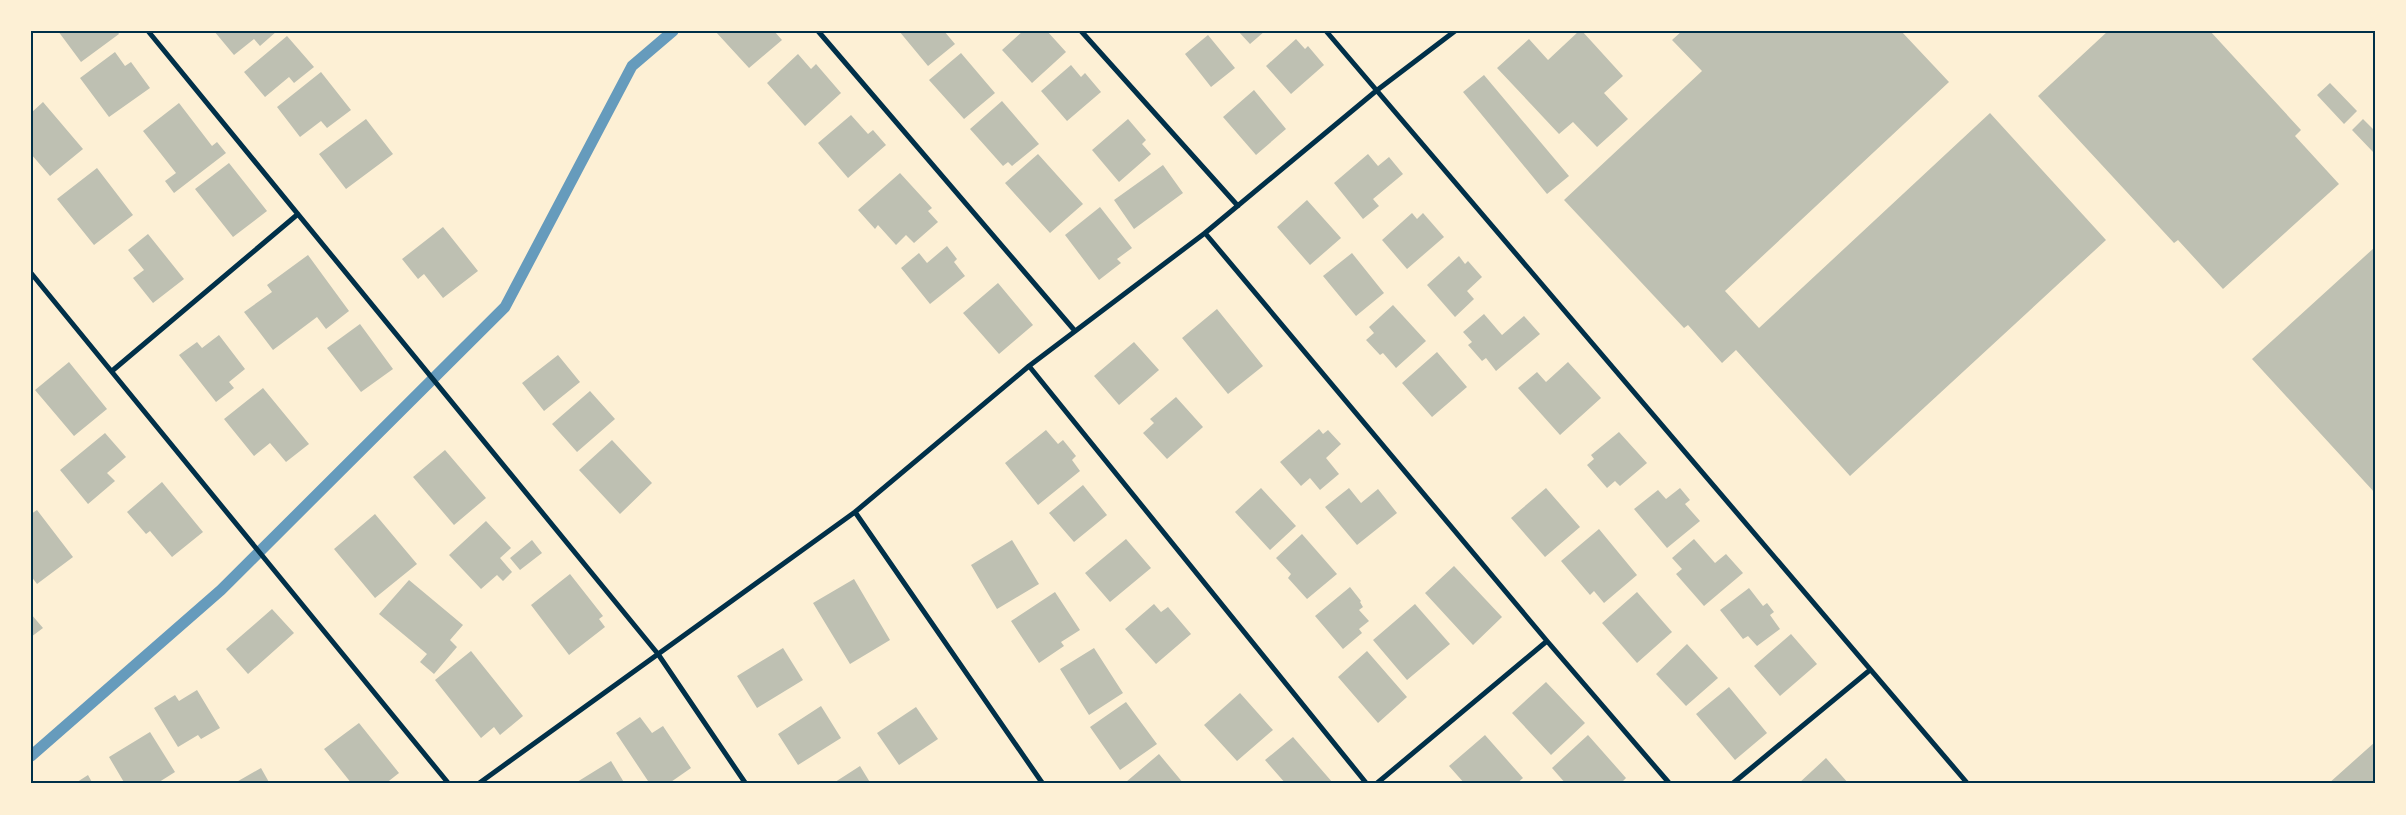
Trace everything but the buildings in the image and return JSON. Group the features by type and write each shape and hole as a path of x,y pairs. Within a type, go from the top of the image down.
{"street":[{"path":"148,31 658,654 746,784"},
{"path":"818,31 1075,331"},
{"path":"1081,31 1238,206"},
{"path":"1326,31 1968,784"},
{"path":"478,784 855,512 1029,366 1205,233 1376,91 1455,31"},
{"path":"112,371 298,214"},
{"path":"1205,233 1547,641 1670,784"},
{"path":"31,274 449,784"},
{"path":"1029,366 1367,784"},
{"path":"855,512 1043,784"},
{"path":"1376,784 1547,641"},
{"path":"1732,784 1870,670"}],"waterway":[{"path":"31,756 221,590 505,307 632,66 673,31"}]}
